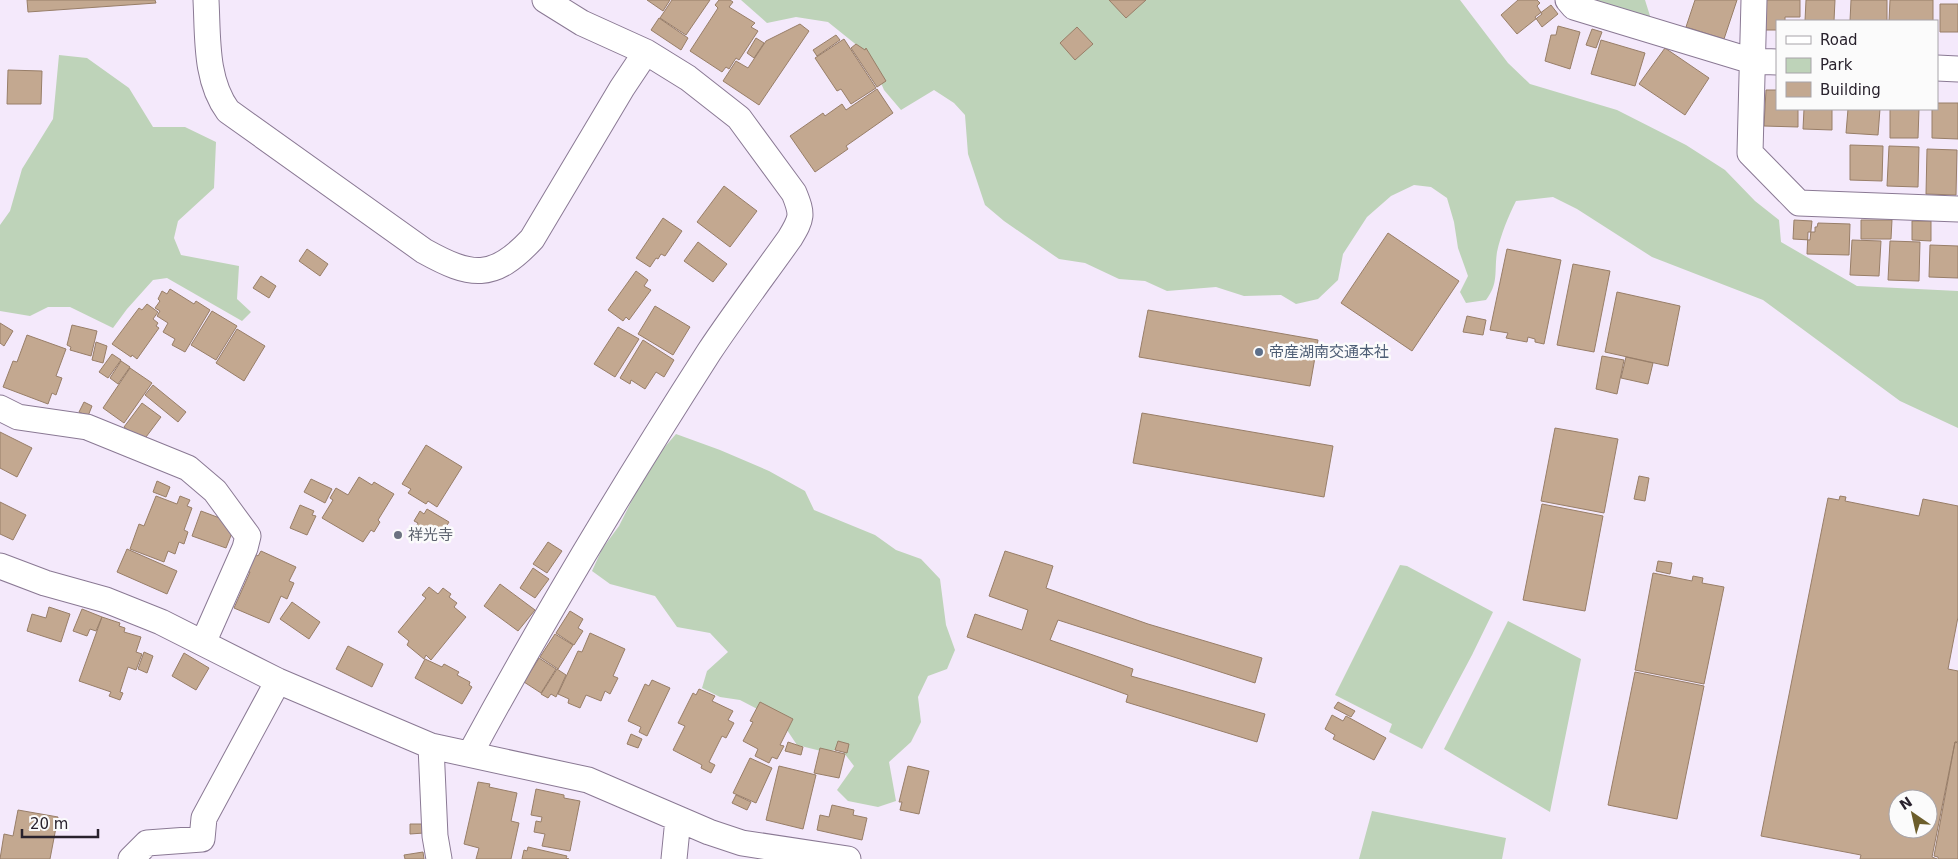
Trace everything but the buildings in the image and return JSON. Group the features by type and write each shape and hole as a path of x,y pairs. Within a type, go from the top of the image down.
{"street":[{"path":"206,0 210,66 220,100 228,111 424,251 450,265 473,272 491,270 516,256 532,239 622,88 646,52"},
{"path":"470,754 542,625 710,350 790,238 800,220 799,206 794,193 739,118 688,78 646,52 582,23 545,0"},
{"path":"1568,0 1574,7 1752,61 1776,62"},
{"path":"1754,0 1750,153 1799,203 1958,209"},
{"path":"1938,68 1958,69"},
{"path":"0,408 18,416 87,427 188,468 215,491 248,536 245,548 203,643"},
{"path":"0,566 45,583 106,600 161,622 278,682 431,746 588,780 678,819 742,843 848,859"},
{"path":"131,859 147,843 202,840 204,818 278,682"},
{"path":"431,746 435,836 439,859"},
{"path":"674,859 678,819"}],"green space":[{"path":"741,0 1460,0 1508,63 1530,84 1617,110 1686,145 1725,170 1755,201 1779,220 1781,242 1857,286 1958,291 1958,428 1900,401 1763,300 1652,257 1577,209 1553,197 1516,201 1505,226 1497,252 1493,288 1486,300 1466,303 1460,292 1468,276 1458,248 1454,222 1447,198 1431,187 1414,185 1391,196 1367,217 1343,254 1338,280 1318,299 1296,304 1281,295 1244,296 1216,287 1167,291 1145,281 1119,279 1085,263 1059,259 1004,221 985,205 968,154 965,115 954,103 934,90 901,110 884,90 869,55 828,22 796,17 767,23"},
{"path":"1589,0 1645,0 1651,19"},
{"path":"59,55 87,58 129,88 153,127 185,127 216,142 214,188 178,221 174,238 181,255 239,266 237,299 251,312 242,321 167,278 153,280 113,328 70,307 48,307 30,316 0,311 0,225 10,211 22,169 53,119"},
{"path":"676,434 769,471 805,491 814,510 875,535 896,550 921,559 940,579 946,625 955,650 947,669 928,676 918,697 921,722 911,742 889,762 896,801 878,807 848,801 837,790 854,766 841,749 825,752 797,745 787,730 771,716 740,700 720,697 702,688 707,671 728,652 710,633 677,627 655,596 610,584 592,571 602,549 619,526 635,494 663,449"},
{"path":"1400,565 1407,566 1493,612 1422,749 1389,732 1392,724 1335,695"},
{"path":"1508,621 1581,659 1550,812 1444,749"},
{"path":"1372,811 1506,838 1502,859 1359,859"}],"place":[{"name":"帝産湖南交通本社","path":"1259,352"},
{"name":"祥光寺","path":"398,535"}]}
